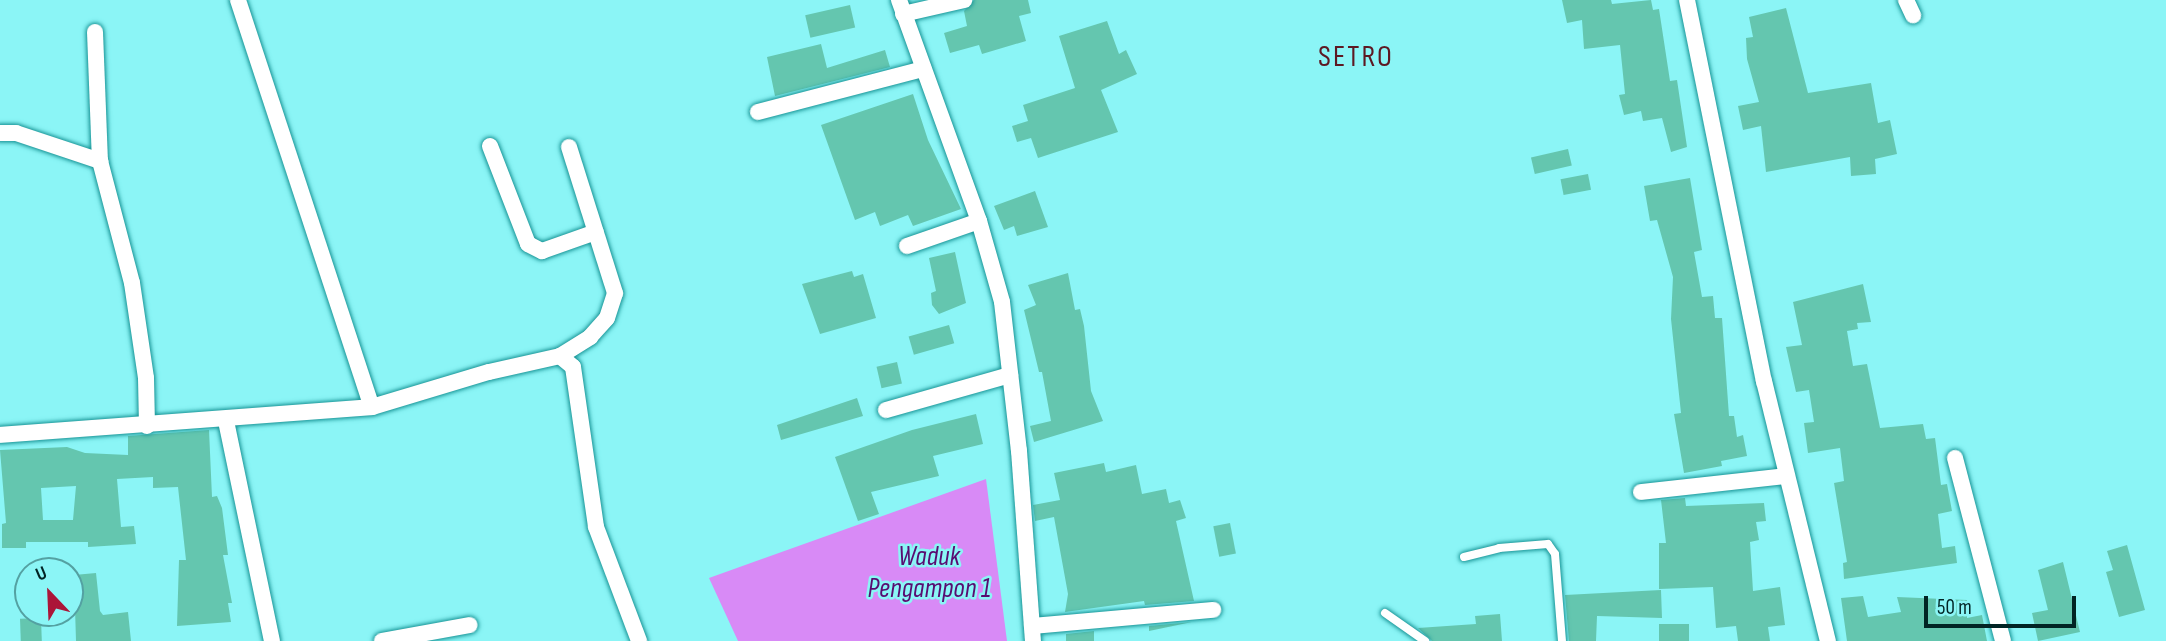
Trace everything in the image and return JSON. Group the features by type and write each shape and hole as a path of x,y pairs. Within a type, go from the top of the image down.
{"street":[{"path":"238,0 372,407"},
{"path":"964,0 902,7 979,221 1002,302 1032,633 1213,610"},
{"path":"1687,0 1786,476 1828,641"},
{"path":"95,32 100,161 132,284 146,377 147,426"},
{"path":"758,112 923,69"},
{"path":"0,133 16,133 100,161"},
{"path":"490,146 528,244 542,251 596,232"},
{"path":"0,435 226,421 372,407 489,372 560,356 590,337 607,318 614,301 569,147"},
{"path":"907,246 979,221"},
{"path":"560,356 573,367 596,527 639,641"},
{"path":"886,410 1010,375"},
{"path":"226,421 272,641"},
{"path":"1955,458 2003,641"},
{"path":"1641,492 1786,476"},
{"path":"382,641 470,625"}],"lane":[{"path":"1464,557 1499,548 1548,544 1555,554 1562,641"},
{"path":"1385,613 1425,641"}],"water":[{"name":"Waduk Pengampon 1","path":"986,479 1007,641 738,641 709,578"}],"building":[{"path":"974,0 1028,0 1031,13 1019,16 1026,41 982,54 979,45 950,53 944,33 967,26 964,11"},
{"path":"1562,0 1611,0 1612,4 1651,0 1653,10 1659,9 1670,81 1677,80 1687,147 1671,152 1662,118 1643,121 1641,111 1624,115 1619,95 1625,94 1620,45 1584,49 1582,20 1567,23"},
{"path":"850,5 855,27 810,38 805,15"},
{"path":"1786,8 1808,93 1871,83 1878,123 1890,120 1897,154 1875,159 1876,174 1851,176 1850,157 1766,172 1761,126 1743,130 1738,106 1759,102 1747,59 1746,38 1753,37 1749,17"},
{"path":"1107,21 1119,54 1126,50 1137,74 1101,90 1118,132 1038,158 1031,138 1017,142 1012,126 1028,121 1023,105 1075,88 1059,36"},
{"path":"821,44 827,68 885,50 890,67 775,96 767,57"},
{"path":"913,94 928,140 961,209 913,226 908,215 880,226 875,212 855,220 821,125"},
{"path":"1568,149 1572,166 1535,174 1531,158"},
{"path":"1588,174 1591,190 1564,195 1561,179"},
{"path":"1690,178 1702,250 1694,252 1702,297 1713,296 1715,318 1722,318 1729,416 1734,416 1737,437 1743,435 1747,456 1721,461 1722,466 1684,473 1674,414 1681,413 1671,319 1673,277 1657,220 1650,221 1644,186"},
{"path":"1035,191 1048,227 1017,236 1014,226 1004,230 994,206"},
{"path":"955,252 966,303 939,314 932,305 931,293 936,291 929,258"},
{"path":"852,271 854,277 863,274 876,318 820,334 802,284"},
{"path":"1068,273 1075,310 1080,309 1084,326 1091,391 1103,421 1034,442 1030,426 1051,421 1042,372 1039,372 1024,310 1036,305 1028,285"},
{"path":"1863,284 1871,322 1857,323 1858,329 1847,331 1853,366 1867,364 1880,428 1923,424 1926,439 1935,438 1941,485 1947,484 1952,511 1938,514 1942,548 1955,546 1957,563 1844,579 1843,563 1847,562 1834,483 1844,481 1840,448 1808,453 1804,423 1814,422 1809,390 1796,392 1786,347 1802,345 1793,302"},
{"path":"949,325 954,343 914,355 909,337"},
{"path":"897,362 902,383 881,388 877,367"},
{"path":"857,398 863,416 781,440 777,425"},
{"path":"976,414 983,444 933,456 939,476 871,492 879,514 858,521 835,457 912,430"},
{"path":"209,430 212,497 217,496 222,508 228,555 223,555 232,603 228,603 231,622 177,626 179,560 186,560 178,487 153,488 153,477 117,479 121,527 134,526 136,544 88,547 88,542 26,542 26,548 2,548 2,524 6,523 0,450 67,447 85,453 128,455 128,436","holes":["76,486 73,520 43,520 41,488"]},
{"path":"1104,463 1106,472 1136,465 1142,494 1166,489 1169,503 1180,500 1186,518 1176,521 1194,601 1145,605 1144,601 1065,612 1068,594 1054,517 1035,521 1033,505 1060,500 1054,473"},
{"path":"1685,498 1686,506 1764,503 1766,521 1756,522 1759,540 1750,542 1753,591 1780,587 1785,625 1768,627 1770,641 1738,641 1736,626 1716,628 1713,587 1659,589 1659,543 1666,543 1661,500"},
{"path":"1230,523 1236,553 1219,557 1213,526"},
{"path":"2127,545 2145,610 2119,617 2106,572 2113,570 2107,551"},
{"path":"2063,562 2080,632 2038,641 2032,613 2048,610 2038,570"},
{"path":"96,573 100,611 103,615 128,612 131,641 76,641 76,627 84,627 84,574"},
{"path":"1661,590 1662,618 1597,616 1596,641 1569,641 1565,595"},
{"path":"1863,596 1868,617 1901,612 1897,597 1967,600 1967,618 1982,615 1987,641 1847,641 1841,598"},
{"path":"1500,614 1502,641 1432,641 1418,628 1476,624 1475,616"},
{"path":"1192,622 1149,631 1149,626"},
{"path":"1659,624 1689,624 1689,641 1659,641"},
{"path":"20,627 41,627 42,641 21,641"},
{"path":"1094,631 1094,641 1066,641 1066,634"}],"district":[{"name":"SETRO","path":"1356,57"}]}
